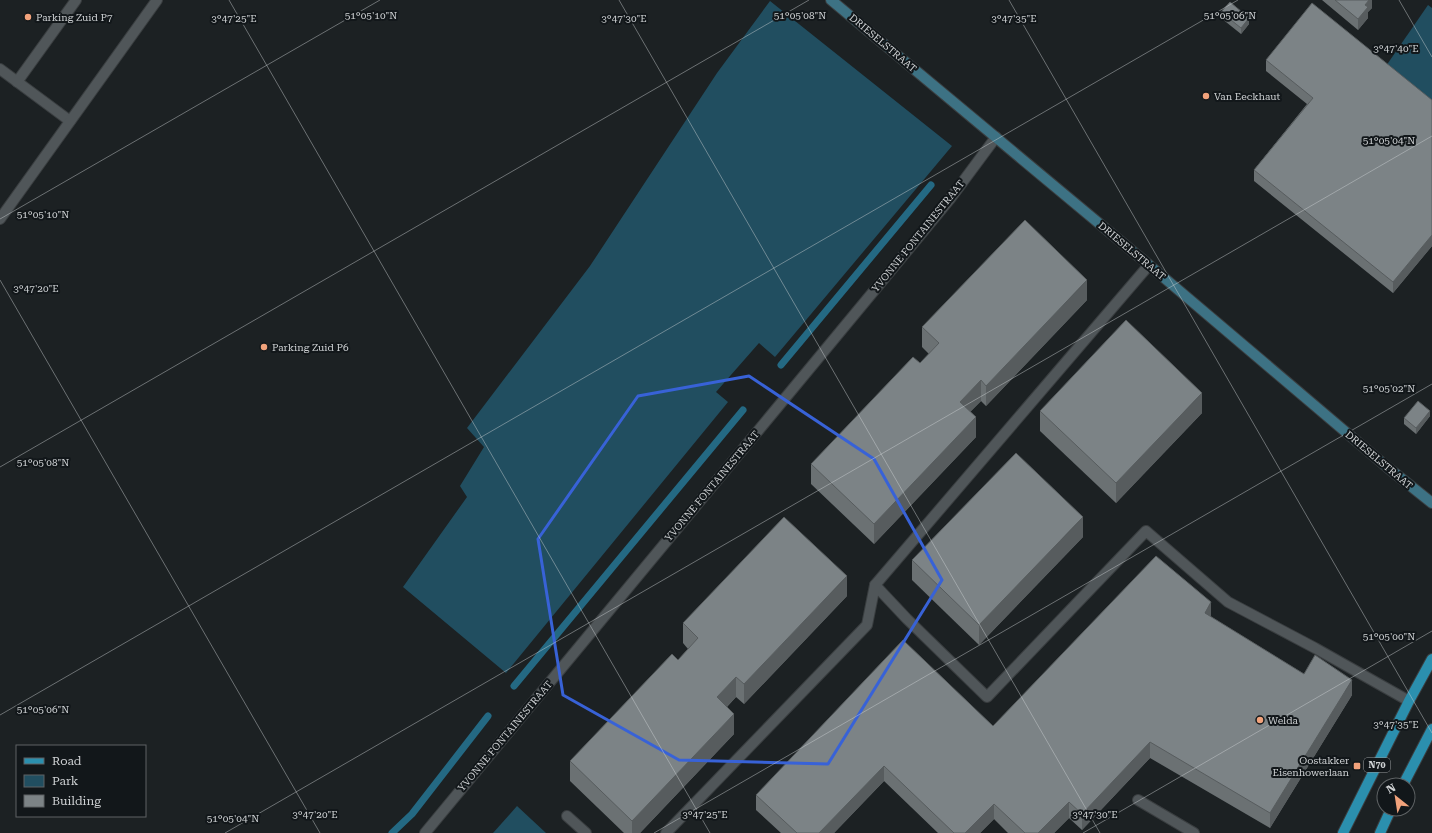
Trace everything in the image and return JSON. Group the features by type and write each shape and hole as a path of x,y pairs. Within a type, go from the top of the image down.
{"main road":[{"name":"N70","path":"1343,833 1409,701 1432,660"},
{"path":"1407,777 1432,729"},
{"path":"1380,833 1387,817"}],"street":[{"path":"17,82 76,0"},
{"path":"0,219 157,0"},
{"name":"DRIESELSTRAAT","path":"831,0 996,137 1381,462 1432,503"},
{"path":"2,74 17,82 70,121"},
{"name":"YVONNE FONTAINESTRAAT","path":"425,833 940,211 996,137"},
{"path":"666,833 867,625 875,585 1148,265"},
{"path":"875,585 907,619 988,697 1146,531 1228,602 1315,648 1409,701"},
{"path":"1138,800 1194,833"},
{"path":"567,816 586,833"}],"highlighted area":[{"path":"749,376 874,459 942,580 828,764 679,760 563,695 538,539 638,396"}],"green space":[{"path":"770,1 952,146 775,357 759,343 716,392 728,402 506,673 403,587 467,497 460,486 484,447 467,428 590,266 717,73"},
{"path":"1428,5 1432,8 1432,102 1386,66"},
{"path":"517,806 546,833 493,833"}],"building":[{"path":"1335,0 1369,0 1365,5 1368,7 1358,19"},
{"path":"1230,2 1249,18 1241,28 1221,12"},
{"path":"1312,3 1432,100 1432,235 1393,282 1254,170 1313,98 1266,60"},
{"path":"1025,220 1087,280 986,386 981,380 960,402 976,417 874,524 811,464 913,357 920,363 939,343 922,327"},
{"path":"1126,320 1202,393 1116,483 1040,411"},
{"path":"1418,401 1430,411 1416,428 1404,418"},
{"path":"1016,453 1083,517 979,625 912,560"},
{"path":"784,517 847,576 744,684 736,677 717,697 734,714 632,821 570,761 672,654 678,660 698,638 683,623"},
{"path":"1156,556 1211,602 1205,613 1304,674 1315,655 1352,680 1270,813 1150,742 1082,814 1069,802 1038,833 1025,833 994,804 965,833 954,833 884,766 819,833 797,833 756,795 903,640 993,726"}],"waterway":[{"path":"781,365 931,185"},
{"path":"514,686 743,410"},
{"path":"392,833 412,814 488,716"}],"place":[{"name":"Parking Zuid P7","path":"28,17"},
{"name":"Van Eeckhaut","path":"1206,96"},
{"name":"Parking Zuid P6","path":"264,347"},
{"name":"Welda","path":"1260,720"},
{"name":"Oostakker Eisenhowerlaan","path":"1357,766"}]}
